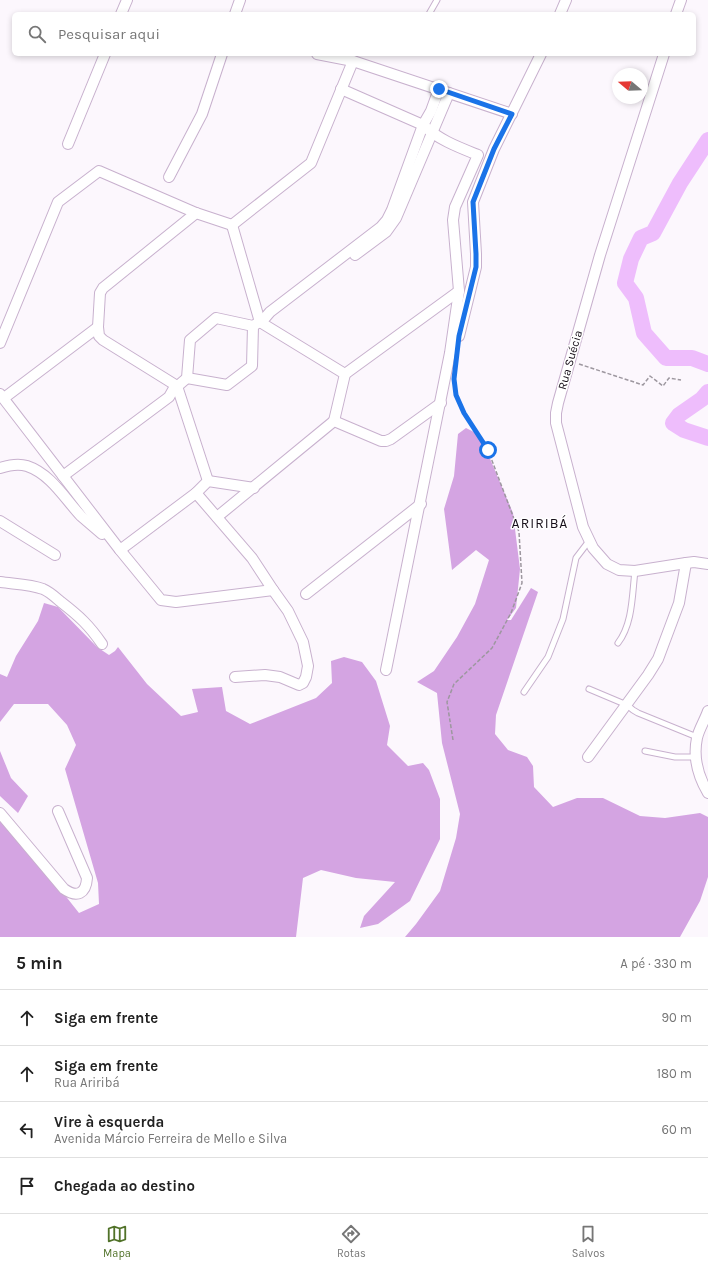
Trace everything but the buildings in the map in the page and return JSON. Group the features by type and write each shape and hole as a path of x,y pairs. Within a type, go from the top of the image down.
{"street":[{"path":"122,12 127,0"},
{"path":"236,12 240,0"},
{"path":"561,12 566,0"},
{"path":"677,12 681,0"},
{"path":"68,144 104,56"},
{"path":"169,177 207,103 221,56"},
{"path":"327,56 353,61 512,114"},
{"path":"459,336 476,267 473,202 494,149 540,56"},
{"name":"Rua Suécia","path":"663,56 600,255 558,403 556,422 583,527 589,541 607,564 618,570 635,571 694,562 708,564"},
{"path":"232,225 311,163 353,61"},
{"path":"342,89 423,125 450,144 478,155 456,207 453,220 459,291 450,353 386,670"},
{"path":"259,322 381,227 387,220 423,125 431,111 439,89"},
{"path":"259,322 272,316 392,226 449,93"},
{"path":"437,123 443,136 450,144"},
{"path":"0,342 58,202 99,171 196,213 232,225"},
{"path":"196,213 103,288 100,293 98,327 99,336 103,340 175,388 208,481"},
{"path":"187,378 227,385 252,366 259,322 232,225"},
{"path":"217,517 334,421 345,374 459,291"},
{"path":"61,474 164,392 175,388 187,378 190,340 216,318 259,322 345,374"},
{"path":"98,327 2,396 118,548 161,600 176,602 273,590"},
{"path":"334,421 381,441 386,441 441,403"},
{"path":"0,468 10,465 20,465 28,466 41,473 50,480 81,516 118,548"},
{"path":"208,481 254,488"},
{"path":"118,548 196,493 208,481"},
{"path":"196,493 252,558 288,611 303,642 308,666 303,683 299,685 280,677 265,675 235,677"},
{"path":"306,594 420,504"},
{"path":"0,521 55,555"},
{"path":"588,757 658,659 679,603 686,563"},
{"path":"0,582 30,586 43,589 51,593 91,627 102,644"},
{"path":"708,711 697,737 696,757 700,776 708,792"},
{"path":"0,813 64,889 71,894 76,894 83,891 87,878 58,811"}],"lane":[{"path":"430,12 437,0"},
{"path":"524,692 548,657 563,619 576,558 589,541"},
{"path":"618,643 629,622 635,571"},
{"path":"589,689 627,704 633,710 697,737"},
{"path":"645,751 675,757 696,757"}],"path":[{"path":"570,361 644,385 650,376 664,386 669,378 681,380"},
{"path":"453,740 447,702 454,684 492,648 511,613 522,583 519,532 488,450 464,413 456,395 454,379"}],"shaded area":[{"path":"466,428 480,435 513,513 520,569 516,608 507,620 511,620 531,588 538,592 496,715 495,734 508,750 527,757 533,766 534,787 553,807 577,798 603,798 640,816 665,818 700,813 708,817 708,877 700,901 680,937 405,937 440,891 456,838 460,814 442,743 437,693 417,682 434,671 457,637 475,604 489,560 476,550 452,570 444,509 454,476 458,434"},
{"path":"44,603 58,607 97,647 109,655 118,647 147,684 181,716 198,712 192,689 222,687 226,711 250,724 316,698 332,683 331,661 344,657 362,662 376,681 390,726 387,745 408,766 423,763 429,770 440,799 440,839 410,901 378,924 360,928 364,916 395,882 356,878 321,870 303,878 296,937 0,937 0,817 30,851 79,913 99,904 98,883 65,769 76,745 67,725 48,704 14,704 0,722 0,674 7,677 16,656 38,621"},
{"path":"0,751 11,778 28,796 18,813 0,796"}],"waterway":[{"path":"708,140 680,183 653,233 641,238 631,259 625,283 636,298 644,333 666,358 692,358 708,364"},
{"path":"708,392 702,399 679,415 673,423 684,430 708,438"}],"district":[{"name":"ARIRIBÁ","path":"540,523"}],"route":[{"path":"439,89 512,114 494,149 473,202 472,210 476,267 459,336 454,379 456,395 464,413 488,450"}]}
